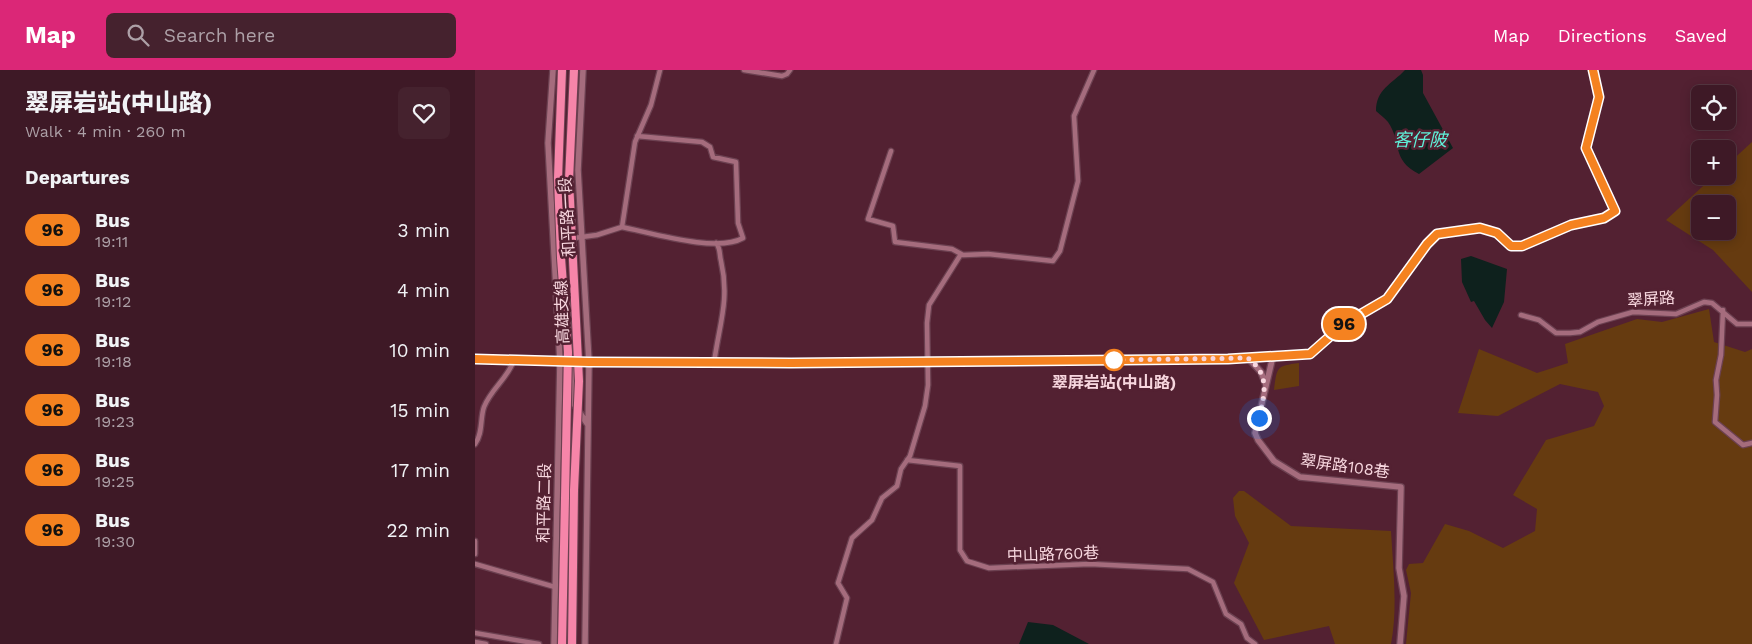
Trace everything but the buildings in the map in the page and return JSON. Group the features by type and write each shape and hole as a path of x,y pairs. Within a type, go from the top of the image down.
{"highway":[{"name":"高雄支線","path":"562,70 558,178 561,258 568,352 562,644"},
{"name":"高雄支線","path":"573,644 574,490 579,381 569,180 574,70"}],"street":[{"name":"和平路一段","path":"553,70 548,143 560,362"},
{"name":"和平路一段","path":"583,70 578,170 589,362"},
{"path":"622,227 637,136 651,105 661,70"},
{"path":"744,70 782,76 790,70"},
{"path":"891,151 868,221 893,226 893,239 897,243 952,248 961,254 988,254 1049,262 1056,259 1078,181 1074,116 1094,70"},
{"path":"475,359 560,362 928,362 1248,358 1313,352 1344,324 1382,303 1437,234 1469,228 1489,229 1497,233 1506,243 1516,247 1571,225 1604,218 1615,211 1586,148 1599,97 1593,70"},
{"path":"553,241 607,233 622,227 700,242 716,243 743,238 738,224 736,162 713,157 710,147 702,142 637,136"},
{"path":"714,363 718,335 725,309 725,276 720,249 716,243"},
{"path":"835,644 847,598 839,583 852,538 872,520 882,498 897,486 901,469 907,460 925,406 929,305 961,254"},
{"path":"555,286 570,304 575,404 588,425"},
{"name":"翠屏路","path":"1521,315 1539,320 1561,334 1580,332 1598,322 1633,312 1677,314 1704,302 1712,303 1723,310 1737,324 1752,324"},
{"path":"1723,310 1721,355 1716,380 1715,422 1723,426 1735,440 1743,445 1752,443"},
{"name":"翠屏路108巷","path":"1273,356 1255,433 1274,461 1300,477 1401,488 1399,568 1404,596 1400,644"},
{"path":"1248,358 1261,372 1266,387"},
{"path":"475,444 479,438 481,418 485,404 511,369 513,360"},
{"name":"和平路二段","path":"554,644 560,362"},
{"path":"585,644 589,362"},
{"name":"中山路760巷","path":"907,460 960,466 960,550 963,558 974,565 989,568 1014,568 1098,564 1188,569 1213,582 1226,614 1241,624 1247,638 1255,644"},
{"path":"475,542 475,554"},
{"path":"475,564 555,587"},
{"path":"475,633 539,644"},
{"path":"475,642 486,644"}],"shaded area":[{"path":"1752,142 1752,292 1713,250 1697,240 1736,240 1736,195 1693,195 1704,185 1736,185 1736,157"},
{"path":"1691,197 1691,236 1666,220"},
{"path":"1709,309 1714,342 1745,352 1752,349 1752,644 1406,644 1411,593 1406,570 1409,564 1423,563 1445,524 1469,531 1503,548 1535,531 1537,509 1513,495 1546,440 1594,426 1604,406 1598,392 1560,384 1498,416 1458,413 1479,349 1537,373 1568,363 1565,344 1637,319 1662,322"},
{"path":"1299,363 1299,386 1274,390 1279,369 1286,365"},
{"path":"1239,491 1244,491 1291,526 1391,531 1395,602 1391,644 1335,644 1329,626 1264,640 1234,583 1249,543 1235,516 1233,498"}],"water":[{"name":"客仔陂","path":"1405,70 1421,70 1423,75 1423,93 1453,148 1419,174 1404,163 1392,129 1387,121 1376,111 1382,92"},
{"path":"1471,256 1507,269 1504,302 1492,328 1474,301 1471,302 1462,282 1461,259"},
{"path":"1028,622 1053,625 1089,644 1019,644"}],"bus line":[{"name":"96","path":"475,359 589,362 791,363 1228,359 1310,354 1344,324 1387,299 1427,244 1437,234 1469,228 1489,229 1497,233 1506,243 1516,247 1571,225 1604,218 1615,211 1611,206 1586,148 1599,97 1593,70"}],"place":[{"name":"翠屏岩站(中山路)","path":"1114,360"}],"route":[{"path":"1114,360 1248,358 1255,364 1265,380 1266,387 1259,418"}]}
